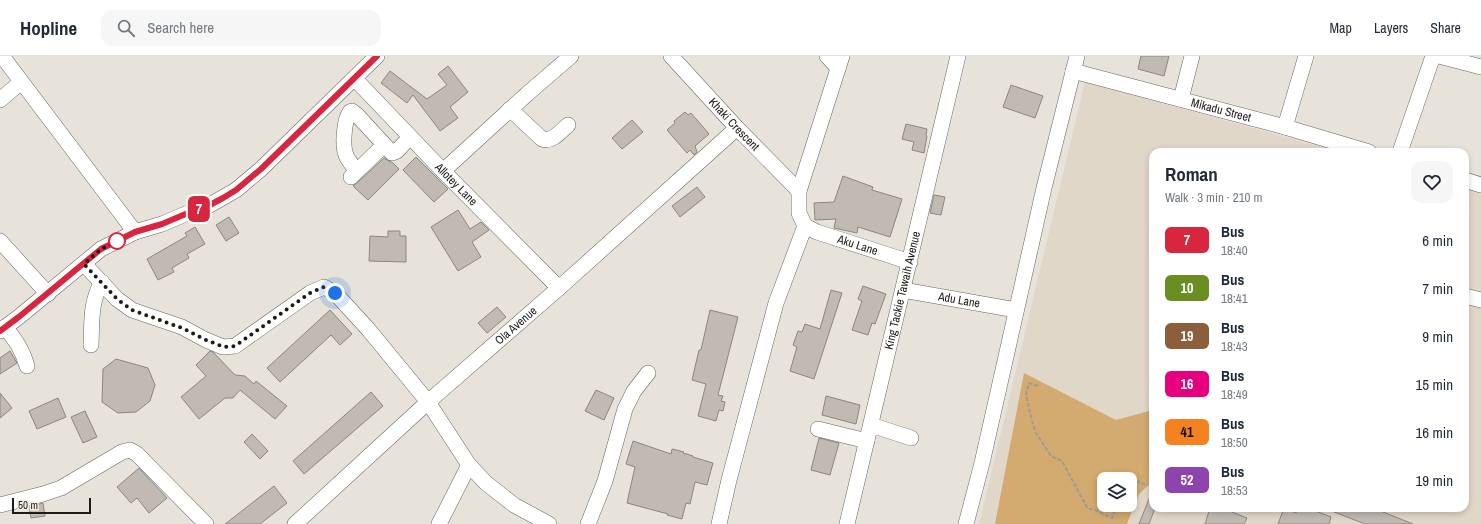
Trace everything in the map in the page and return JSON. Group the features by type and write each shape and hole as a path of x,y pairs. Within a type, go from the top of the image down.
{"street":[{"path":"2,56 135,232"},
{"path":"27,366 19,345 3,329 48,294 101,249 135,232 162,224 208,206 236,190 261,169 377,56"},
{"path":"443,171 510,109 571,56"},
{"name":"Khaki Crescent","path":"671,56 737,128 799,191"},
{"path":"719,524 729,480 776,303 805,226 799,213 799,191 840,62 827,56"},
{"name":"King Tackie Tawaih Avenue","path":"847,524 958,56"},
{"path":"966,524 982,463 1016,310 1077,56"},
{"path":"1181,99 1192,56"},
{"path":"1285,127 1306,56"},
{"path":"1401,148 1433,56"},
{"path":"1439,56 1481,67"},
{"name":"Mikadu Street","path":"1073,71 1285,127 1326,146 1340,148"},
{"name":"Allotey Lane","path":"355,79 443,171 559,288"},
{"path":"0,100 21,82"},
{"path":"510,109 542,139 552,139 568,125"},
{"path":"384,145 354,174 346,156 344,147 346,123 350,112 357,115 392,153 410,137"},
{"name":"Ola Avenue","path":"295,524 428,402 559,288 737,128"},
{"path":"1469,181 1481,185"},
{"name":"Aku Lane","path":"805,226 817,232 910,262"},
{"path":"0,241 48,294"},
{"path":"84,264 117,299 132,310 182,328 224,347 235,346 310,293 324,287 335,293 368,329 428,402 469,465 486,483 514,505 549,524"},
{"path":"91,345 92,306 96,292 102,282"},
{"name":"Adu Lane","path":"903,290 1016,310"},
{"path":"1469,297 1481,300"},
{"path":"588,524 605,481 625,409 634,391 648,373"},
{"path":"871,425 911,438"},
{"path":"818,429 867,440"},
{"path":"0,505 61,488 122,452 130,450 137,454 206,524"},
{"path":"439,524 469,465"}],"path":[{"path":"1038,386 1029,383 1026,395 1036,433 1051,456 1062,462 1088,509 1097,511"},
{"path":"1137,484 1139,481 1146,486"},
{"path":"1099,512 1112,518 1114,512"}],"shaded area":[{"path":"1085,82 1325,148 1149,148 1149,512 1469,512 1469,187 1481,190 1481,524 979,524"},
{"path":"1024,373 1116,420 1149,411 1149,485 1139,494 1137,499 1137,472 1097,472 1097,512 1132,512 1127,524 995,524"}],"building":[{"path":"1141,56 1169,56 1164,76 1138,69"},
{"path":"448,66 468,92 450,107 458,118 440,131 413,95 407,103 381,83 390,71 427,99 447,85 438,74"},
{"path":"1011,85 1043,96 1035,118 1003,107"},
{"path":"685,112 688,115 691,113 709,134 695,146 697,152 694,155 690,150 687,153 667,130 675,123 674,121"},
{"path":"632,120 643,132 622,149 612,138"},
{"path":"906,124 927,129 924,153 912,150 914,142 902,139"},
{"path":"416,157 448,189 434,202 403,170"},
{"path":"384,158 392,162 399,169 368,200 353,186"},
{"path":"843,176 873,187 872,190 902,199 890,237 858,227 857,233 834,228 836,219 815,220 814,203 834,202"},
{"path":"697,187 705,197 680,217 672,206"},
{"path":"934,195 945,197 941,215 930,213"},
{"path":"458,210 470,229 481,222 489,230 472,242 481,257 458,271 431,227"},
{"path":"229,217 239,233 226,241 216,225"},
{"path":"195,227 205,244 187,254 189,258 172,268 174,272 158,280 147,259 187,236 185,233"},
{"path":"388,231 400,231 400,236 406,236 406,262 369,261 370,236 388,237"},
{"path":"863,286 886,294 875,324 872,323 868,335 852,330 862,301 858,299"},
{"path":"831,290 842,293 814,379 790,371 797,347 793,345 798,331 802,332 805,324 820,329"},
{"path":"497,307 506,317 487,333 478,323"},
{"path":"330,310 352,334 340,345 331,335 280,382 267,368"},
{"path":"710,310 738,317 718,395 723,396 721,401 725,402 723,411 719,410 716,421 698,416 706,384 692,380 699,350 701,350"},
{"path":"10,351 17,363 0,374 0,358"},
{"path":"210,351 213,352 235,375 245,376 254,384 256,381 287,406 275,419 240,390 233,398 225,398 199,419 181,397 206,376 196,365"},
{"path":"116,359 148,368 155,385 150,401 136,412 118,413 102,402 103,369"},
{"path":"596,390 614,398 604,420 585,411"},
{"path":"371,392 383,406 304,474 293,461"},
{"path":"0,393 12,408 0,418"},
{"path":"826,396 860,405 856,424 822,415"},
{"path":"58,398 66,417 37,429 29,411"},
{"path":"85,411 97,437 83,443 71,417"},
{"path":"252,434 268,451 260,459 244,442"},
{"path":"819,438 839,443 830,475 811,470"},
{"path":"633,441 671,454 672,449 684,452 683,453 693,457 713,463 707,485 695,482 690,504 686,503 682,519 627,503 635,467 626,464"},
{"path":"139,468 167,498 149,513 137,498 131,503 117,487"},
{"path":"274,486 287,503 260,524 225,524"},
{"path":"1149,499 1149,512 1154,512 1149,524 1139,524"},
{"path":"43,503 45,516 31,518 29,507"},
{"path":"1209,512 1232,512 1247,518 1244,524 1205,524"},
{"path":"1282,512 1318,512 1331,517 1329,524 1278,524"},
{"path":"1334,512 1383,512 1413,524 1365,524"}],"bus line":[{"name":"7","path":"0,331 101,249 135,232 162,224 208,206 236,190 261,169 377,56"}],"route":[{"path":"117,241 101,249 84,264 117,299 132,310 182,328 224,347 235,346 310,293 324,287 335,293"}]}
